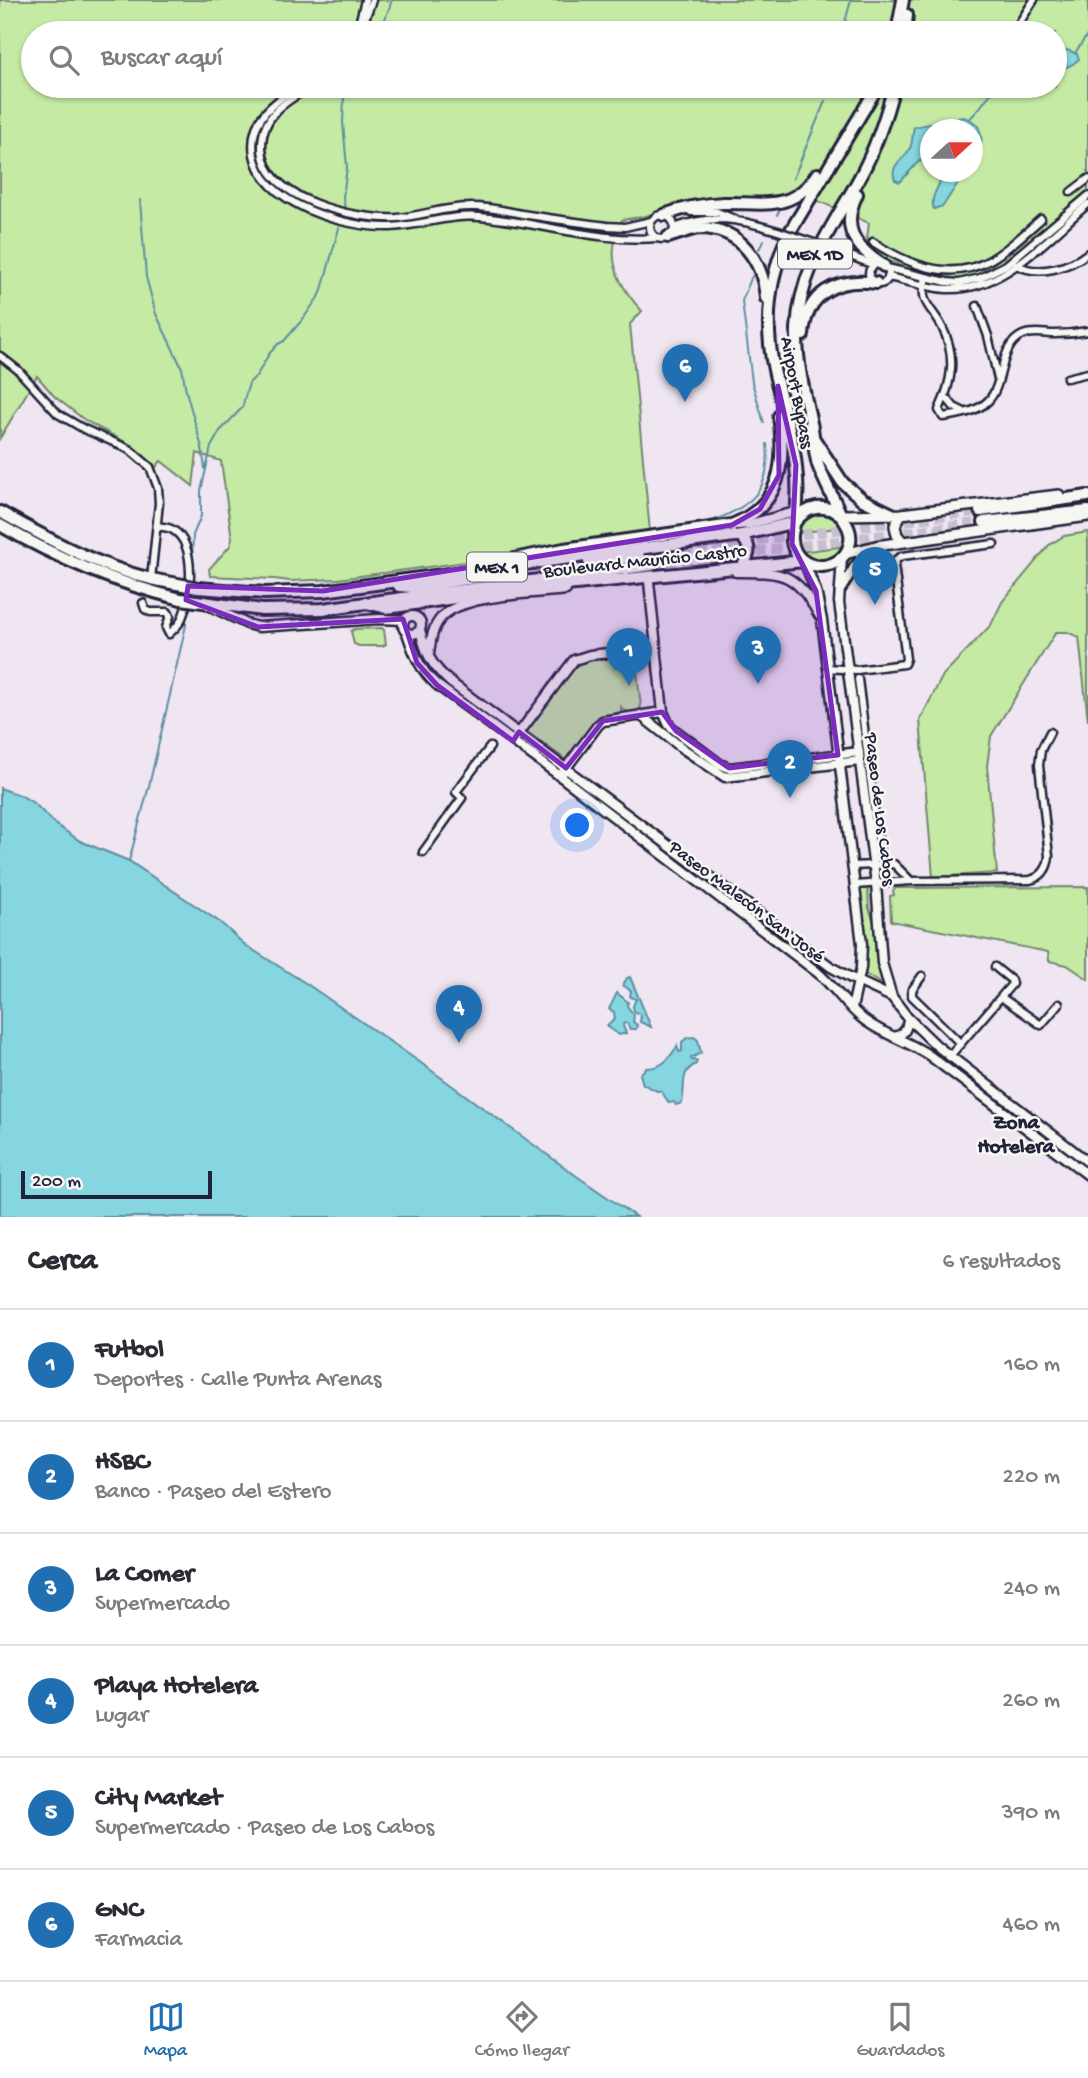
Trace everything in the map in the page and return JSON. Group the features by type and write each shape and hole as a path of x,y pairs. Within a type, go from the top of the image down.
{"highway":[{"path":"904,0 904,21"},
{"path":"902,21 909,0"},
{"path":"667,217 691,207 710,204 770,204 797,195 813,180 864,98"},
{"name":"Airport Bypass","path":"795,517 796,466 771,356 769,323 774,279 788,235 871,98"},
{"name":"Airport Bypass","path":"841,515 822,474 812,436 797,350 797,328 804,284 821,242 870,155 890,98"},
{"path":"882,267 857,242 849,213 883,139 895,98"},
{"path":"667,234 701,228 727,234 737,240 753,255 760,270 769,323"},
{"path":"802,383 804,327 812,305 823,293 839,284 873,281"},
{"path":"485,569 512,559 564,549 732,525 760,509 769,498 779,475 782,434 778,386"},
{"path":"812,436 843,483 863,500 896,514"},
{"path":"1088,494 982,516 1088,511"},
{"path":"815,508 831,509 841,515 848,524 850,534 850,544 844,556 824,567 813,566 804,561 792,544 795,517 815,508"},
{"name":"MEX 1","path":"0,512 82,555 151,579"},
{"name":"Boulevard Mauricio Castro","path":"151,579 234,592 323,591 740,536 795,517"},
{"name":"MEX 1","path":"0,525 76,566 129,585 201,603"},
{"path":"740,536 750,550 742,567"},
{"name":"Boulevard Mauricio Castro","path":"201,603 262,610 323,609 653,559 412,587 369,585"},
{"name":"Boulevard Mauricio Castro","path":"366,603 387,608 488,593 804,561"},
{"path":"488,593 533,594"}],"main road":[{"path":"841,515 896,514 1088,494"},
{"path":"896,514 897,535 903,542"},
{"path":"844,556 876,545 1088,516"}],"street":[{"path":"360,21 365,0"},
{"path":"363,21 372,0"},
{"path":"1021,21 1034,0"},
{"path":"272,109 275,101 280,98"},
{"path":"292,98 272,109 259,121 254,148 262,166 293,193 332,209 357,215 397,218 470,207 625,227 652,221 657,216 705,211 724,214 740,221"},
{"path":"262,166 262,176 292,201 322,215 356,224 389,227 478,217 622,239 667,234 691,221 711,218 740,221 778,231 925,281"},
{"path":"1071,192 1088,179"},
{"path":"856,259 873,281 883,283 888,278 951,286 991,274 1015,262 1086,201"},
{"path":"667,217 667,234"},
{"path":"873,242 912,262 938,270 953,271 972,268 988,261 1013,244 1041,219"},
{"path":"652,221 651,231 667,234"},
{"path":"579,232 580,223"},
{"path":"1015,262 1027,268 1050,269 1068,265 1088,253"},
{"path":"882,267 888,278"},
{"path":"873,281 870,271 882,267"},
{"path":"951,286 953,271"},
{"path":"925,281 924,298 941,324 950,347 952,374 939,411 941,416 966,413 988,402 1009,349 1018,338 1033,333 1088,331"},
{"path":"977,306 989,336 998,381"},
{"path":"0,356 18,370 48,405 64,418 129,449 150,467 158,488 159,503 151,579"},
{"path":"1067,378 1088,373"},
{"path":"946,396 954,407 966,413"},
{"path":"732,525 795,517"},
{"path":"142,603 145,610 150,612 168,612 170,616 166,628 169,634 184,614 190,577 189,554 181,538 172,529 157,526"},
{"path":"827,668 857,670 897,666 906,661 894,565 897,559 902,556 994,544"},
{"path":"839,595 846,577 876,545"},
{"name":"Paseo de Los Cabos","path":"844,556 839,595 847,668 878,864 876,884 882,963 892,997 908,1018 937,1046"},
{"name":"Paseo de Los Cabos","path":"804,561 816,591 822,620 862,944 852,1008"},
{"path":"428,658 432,633 440,618 459,605 727,572 778,573 796,583 822,620"},
{"path":"649,582 663,712 682,742"},
{"path":"201,603 258,627 389,618 404,620"},
{"path":"410,615 417,617 421,622 420,630 414,634 407,633 403,627 404,620 410,615"},
{"name":"Paseo Malecón San José","path":"420,630 428,658 444,677 518,733 650,845 817,972 871,1025 930,1056 1088,1162"},
{"name":"Paseo Malecón San José","path":"407,633 417,663 428,677 513,741 657,837 831,967 892,997"},
{"path":"513,741 574,660 590,655 656,648"},
{"path":"858,678 878,864"},
{"path":"563,772 600,723 663,712"},
{"path":"640,715 729,768 768,769 860,756"},
{"path":"855,885 911,881 1030,880 1042,873 1049,856 1039,765 1041,750 1050,732"},
{"path":"423,852 462,799 456,792 490,747"},
{"path":"650,845 657,837"},
{"path":"852,866 894,864 911,881"},
{"path":"949,1057 1013,983 995,967"},
{"path":"922,976 912,990 913,998 961,1044"},
{"path":"1001,998 1041,1025 1059,1004"},
{"path":"894,1037 906,1030 908,1018"},
{"name":"Paseo Malecón San José","path":"937,1046 1047,1137 1088,1175"}],"highlighted area":[{"path":"778,386 796,465 792,544 816,591 838,755 729,768 676,731 662,712 603,721 566,768 519,732 513,741 437,685 417,663 403,619 258,627 186,600 188,586 323,591 732,525 760,509 779,475"}],"green space":[{"path":"0,0 1088,0 1088,190 1002,264 985,273 958,280 934,279 889,261 866,246 869,223 798,192 783,197 668,208 646,216 622,220 615,244 615,265 625,290 642,311 630,324 650,532 533,553 338,579 290,581 210,576 209,569 230,546 232,539 221,461 197,453 193,486 161,461 156,467 129,444 86,421 55,397 37,376 0,438"},
{"path":"819,514 834,517 844,527 797,533 805,520"},
{"path":"1088,532 1088,721 1079,637 1067,632 1056,632 991,736 987,766 997,873 933,877 920,720 943,675 991,625 1002,602 1049,545 1064,536"},
{"path":"846,546 838,558 815,563 800,552"},
{"path":"382,628 386,644 354,644 351,631"},
{"path":"613,655 615,667 624,661 632,661 636,665 641,707 639,709 628,712 621,707 621,712 599,716 566,760 526,731 580,660"},
{"path":"863,887 868,891 869,908 875,925 882,984 865,974 866,958 859,891"},
{"path":"1088,887 1088,979 1067,965 1049,961 1048,952 891,921 890,896 894,895 896,888"}],"water":[{"path":"1067,50 1077,54 1079,59 1067,67"},
{"path":"920,126 920,161 900,182 895,180 894,171 910,148 914,127"},
{"path":"940,182 959,182 943,206 934,209 933,199"},
{"path":"0,788 35,804 55,824 80,841 129,861 221,923 245,945 307,984 421,1063 636,1217 0,1217"},
{"path":"630,977 651,1027 640,1022 641,1015 634,1011 633,1006 636,999 630,997 631,991 623,985"},
{"path":"617,993 628,1002 627,1006 634,1015 633,1022 637,1025 636,1029 630,1029 627,1023 624,1023 626,1033 619,1035 607,1026 615,1019 614,1012 609,1009"},
{"path":"694,1037 698,1040 701,1053 691,1058 697,1061 685,1076 682,1103 669,1103 661,1091 643,1084 640,1074 646,1068 656,1067 664,1062 677,1046 679,1052 682,1051 682,1042"}],"waterway":[{"path":"384,21 392,0"},
{"path":"845,21 851,0"},
{"path":"1075,53 1088,34"},
{"path":"344,98 347,167 343,197 345,209"},
{"path":"969,119 987,98"},
{"path":"793,179 825,101"},
{"path":"140,200 146,277 156,314 182,368 205,469"},
{"path":"777,215 779,211"},
{"path":"192,560 193,535 201,516 201,491 211,447 220,431 242,408 249,383 269,354 303,319 321,293 339,228"},
{"path":"759,249 764,240"},
{"path":"752,276 742,301 752,382 764,423"},
{"path":"707,523 735,511 755,496 766,474 767,444"},
{"path":"129,861 149,786 186,625 186,614"}],"tunnel":[{"path":"653,554 980,511"},
{"path":"652,565 984,522"}],"place":[{"name":"GNC","path":"685,402"},
{"name":"City Market","path":"875,605"},
{"name":"La Comer","path":"758,684"},
{"name":"Futbol","path":"629,686"},
{"name":"HSBC","path":"790,798"},
{"name":"Playa Hotelera","path":"459,1043"}],"district":[{"name":"Zona Hotelera","path":"1016,1133"}]}
